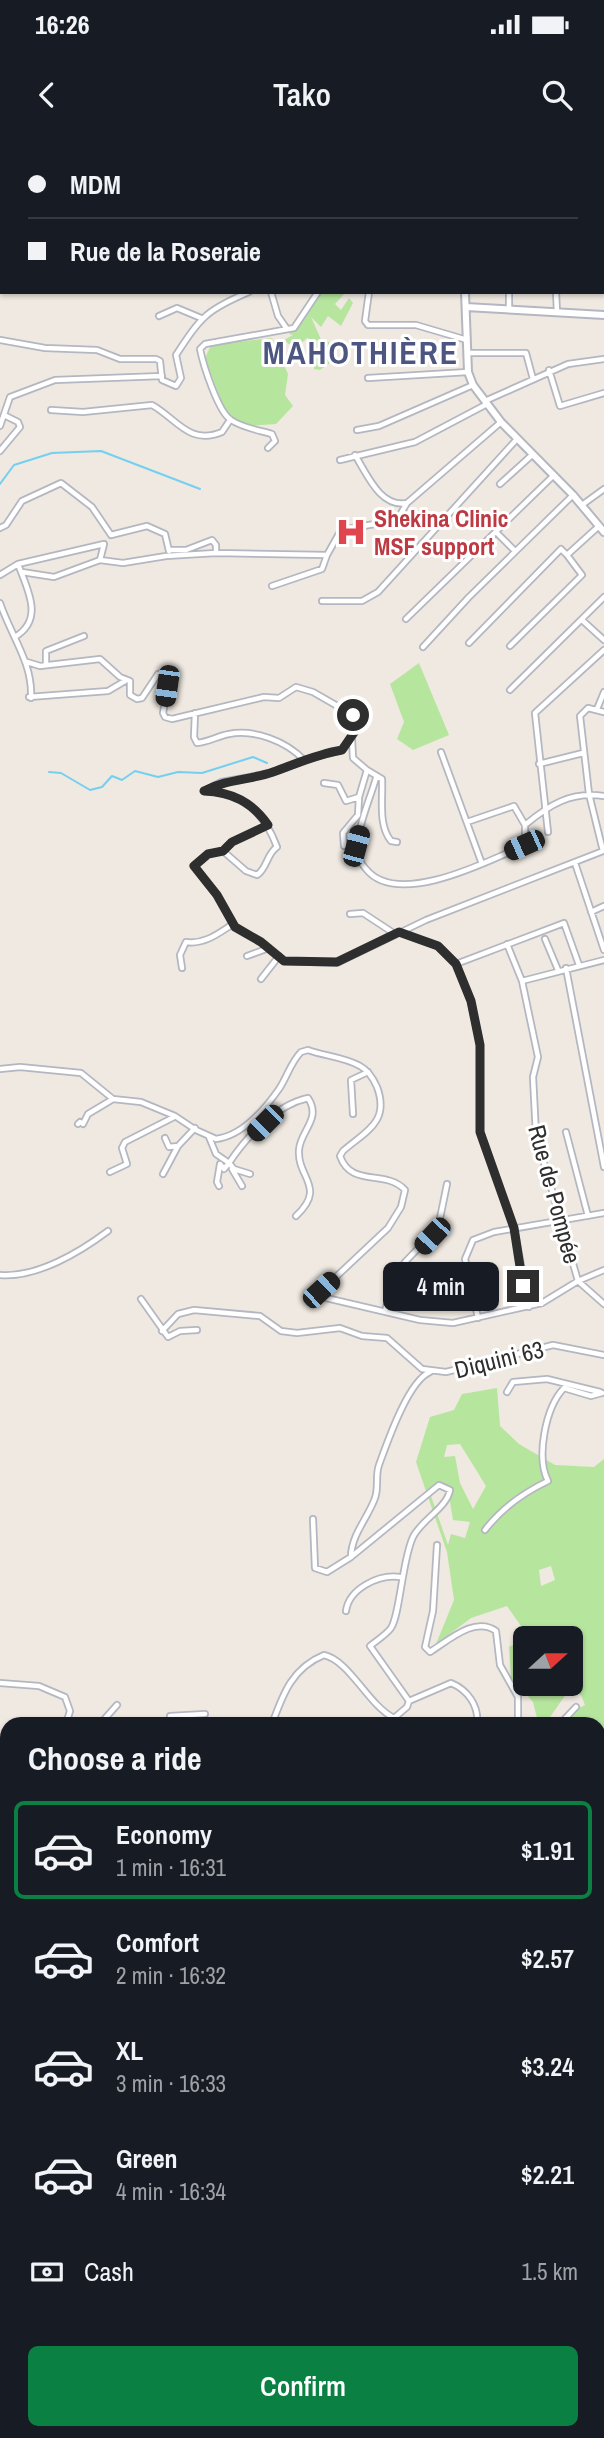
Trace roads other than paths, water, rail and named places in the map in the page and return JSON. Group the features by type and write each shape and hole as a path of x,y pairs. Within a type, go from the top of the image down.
{"street":[{"path":"0,340 45,348 97,350 120,359 156,359 160,361 162,376 172,386 181,382 176,355 201,318 224,302 244,294"},
{"path":"272,294 278,316 287,329"},
{"path":"268,448 275,441 272,434 252,430 230,420 211,382 200,349 205,344 297,325 317,294"},
{"path":"369,294 367,325 416,325 468,340"},
{"path":"466,294 468,372 473,385 501,422 573,495 602,529 567,555"},
{"path":"509,294 509,310"},
{"path":"556,294 557,312"},
{"path":"466,307 604,315"},
{"path":"159,316 177,308 201,318"},
{"path":"468,353 526,353 533,379"},
{"path":"340,460 415,442 549,370 568,364 604,359"},
{"path":"549,370 560,406 604,393"},
{"path":"368,378 468,372"},
{"path":"0,426 10,397 55,380 162,376"},
{"path":"357,430 379,426 473,385"},
{"path":"51,410 83,412 152,405 179,428 209,434 222,432 230,420"},
{"path":"0,451 20,427 18,422 4,415"},
{"path":"272,586 322,569 341,530 397,520 407,503 501,422"},
{"path":"321,601 362,601 378,592 517,439"},
{"path":"355,455 378,492 399,505 407,503"},
{"path":"500,484 532,455"},
{"path":"406,619 554,475"},
{"path":"0,528 6,525 22,501 61,483 92,507 110,535"},
{"path":"582,505 604,489"},
{"path":"423,647 573,495"},
{"path":"100,560 104,544 110,535 152,527 165,534 169,553"},
{"path":"497,533 515,551"},
{"path":"22,572 46,578 64,576 100,560 124,563 186,550 212,540 216,545 216,553"},
{"path":"0,575 18,564 104,544"},
{"path":"469,643 561,549 582,575 510,646"},
{"path":"169,553 327,555"},
{"path":"15,637 28,626 33,609 18,564"},
{"path":"510,690 604,597"},
{"path":"0,603 27,662 26,671 32,687 30,697 108,691 126,680"},
{"path":"582,620 604,640"},
{"path":"46,665 46,651 85,636"},
{"path":"548,832 535,713 604,650"},
{"path":"27,662 46,665 100,659 131,683 130,695 137,699 142,698 158,674 166,673 165,717 172,719 264,697 279,698 296,687 313,692 353,715 355,731 342,750 304,760 271,773 220,782 204,791 232,795 250,804 268,825 277,847 257,876 246,871 223,851"},
{"path":"597,709 604,692"},
{"path":"268,825 232,842 223,851 208,854 194,866 217,895 233,924 284,961 337,962 398,933 603,851 589,794 580,716 586,709 604,712"},
{"path":"195,713 194,737 197,743 228,734 254,732 289,748 304,760"},
{"path":"352,736 353,758"},
{"path":"342,750 376,778 382,779 385,804 382,824 391,841 397,842"},
{"path":"441,752 482,864"},
{"path":"539,764 583,753"},
{"path":"344,846 343,833 358,815 359,797 366,770"},
{"path":"376,778 356,846 361,863 374,879 398,886 418,883 482,864 524,845 525,825 514,806 467,822"},
{"path":"324,783 338,785 346,801 359,797"},
{"path":"525,825 560,800 589,794 604,796"},
{"path":"575,863 604,950"},
{"path":"591,912 604,906"},
{"path":"350,914 363,912 398,933 438,946 456,964 471,1001 480,1045 480,1132 514,1228 528,1307"},
{"path":"456,964 564,923 579,965"},
{"path":"182,968 180,955 186,942 197,943 216,936 233,924"},
{"path":"545,939 558,970"},
{"name":"Rue de Pompée","path":"507,944 522,981 538,1057 533,1077 536,1135 578,1281"},
{"path":"247,956 269,948"},
{"path":"261,979 279,956"},
{"path":"522,981 604,960"},
{"path":"566,968 604,1167"},
{"path":"78,1124 83,1124 88,1114 113,1099 132,1099 175,1116 209,1136 222,1138 247,1124 278,1090 301,1052 308,1050 352,1063 368,1072 377,1088 381,1114 340,1156 343,1165 359,1176 399,1183 405,1190 403,1200 388,1228 321,1290 322,1297 439,1322 478,1318 542,1303 578,1281 604,1270"},
{"path":"0,1069 20,1067 81,1073 113,1099"},
{"path":"353,1115 351,1080 368,1072"},
{"path":"220,1164 225,1170 275,1113 289,1104 308,1098 313,1106 313,1116 299,1146 299,1156 311,1184 310,1196 305,1208 296,1216"},
{"path":"110,1172 127,1164 122,1148 125,1142 175,1116"},
{"path":"163,1174 178,1146 195,1129"},
{"path":"566,1132 588,1216"},
{"path":"209,1136 219,1157 216,1182 219,1186"},
{"path":"165,1138 169,1147 178,1146"},
{"path":"219,1157 250,1174"},
{"path":"230,1165 242,1186"},
{"path":"385,1311 394,1278 405,1262 438,1228 447,1184"},
{"path":"478,1318 465,1259 472,1240 514,1228 604,1213"},
{"path":"0,1275 30,1272 48,1265 81,1250 108,1230"},
{"path":"578,1281 604,1304"},
{"path":"141,1299 162,1331 170,1337 180,1331 197,1330"},
{"name":"Diquini 63","path":"162,1331 178,1314 194,1310 260,1316 281,1331 297,1333 340,1328 362,1336 387,1338 414,1364 431,1372 446,1372 553,1345 604,1355"},
{"path":"351,1557 351,1546 375,1498 379,1465 398,1418 413,1386 431,1372"},
{"path":"507,1392 513,1382 533,1378 603,1393"},
{"path":"485,1530 498,1515 532,1489 548,1481 541,1468 541,1447 557,1395 564,1388 592,1396 603,1393"},
{"path":"313,1519 315,1568 327,1572 351,1557 439,1485 450,1490 448,1499 414,1535 400,1577 392,1626 370,1648 409,1701"},
{"path":"437,1545 433,1611 425,1647 430,1652 474,1626 483,1624 496,1631 500,1665 518,1697 518,1717"},
{"path":"346,1611 355,1596 372,1580 383,1576 400,1577"},
{"path":"274,1717 284,1688 308,1664 324,1655 337,1661 381,1710 392,1717"},
{"path":"0,1683 39,1686 65,1697 70,1711 68,1717"},
{"path":"395,1717 407,1707 409,1701 451,1684 460,1687 473,1702 476,1717"},
{"path":"106,1717 117,1705"},
{"path":"567,1717 576,1707"},
{"path":"170,1717 205,1714"}],"waterway":[{"path":"0,484 14,465 52,453 101,451 200,489"},
{"path":"49,772 61,773 90,790 102,787 112,776 122,780 135,771 158,777 178,772 202,773 253,757 267,763"}],"place":[{"name":"Shekina Clinic MSF support","path":"351,532"}],"district":[{"name":"MAHOTHIÈRE","path":"361,352"}]}
